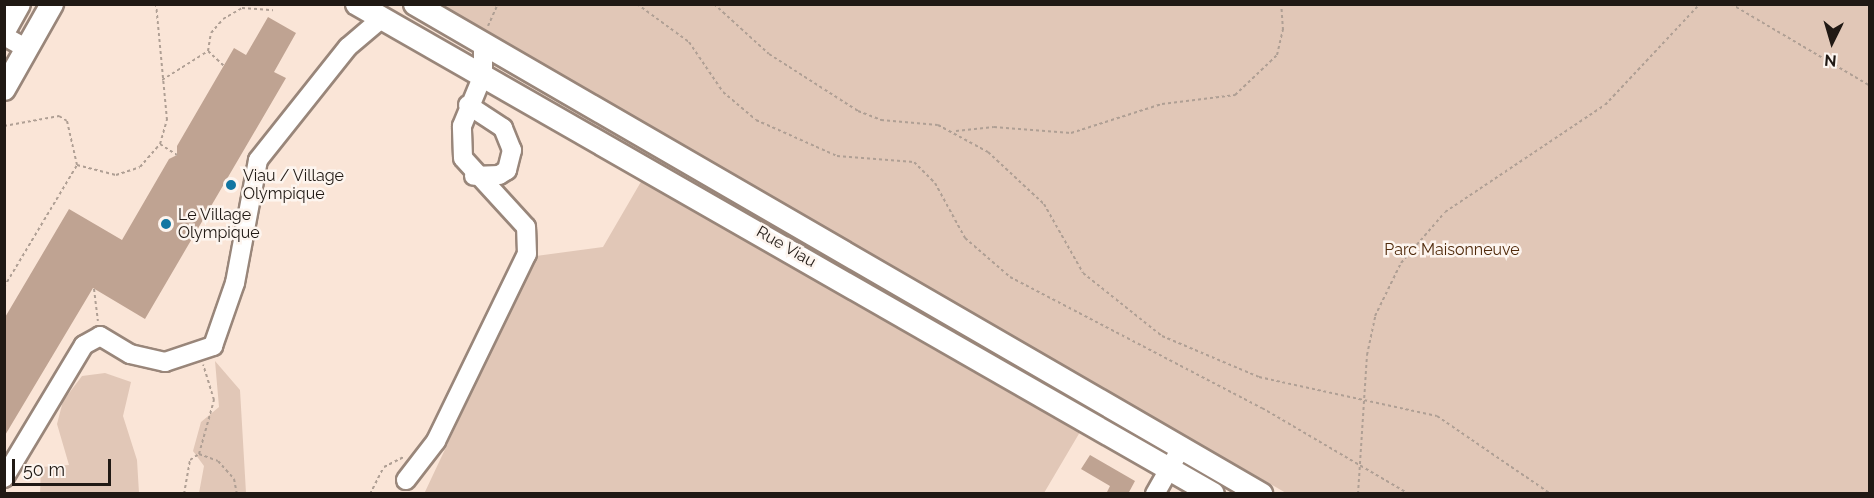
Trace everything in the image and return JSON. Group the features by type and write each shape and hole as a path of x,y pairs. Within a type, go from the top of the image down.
{"main road":[{"path":"4,34 19,4"},
{"path":"4,89 52,4"},
{"name":"Rue Viau","path":"357,4 1213,494"},
{"name":"Rue Viau","path":"415,4 484,39 1261,494"}],"street":[{"path":"4,478 84,345 100,336 130,354 165,362 198,354 213,346 225,320 258,160 348,47 381,19"},
{"path":"4,34 27,49"},
{"path":"406,480 436,441 525,264 526,227 474,176 461,140 468,105 483,75 484,39"},
{"path":"468,105 503,128 512,150 507,170 500,175 474,176"},
{"path":"1155,494 1181,448"}],"path":[{"path":"77,165 116,175 140,167 160,144 167,120 156,4"},
{"path":"484,39 498,4"},
{"path":"637,4 688,42 723,92 756,120 837,156 914,162 935,183 965,238 1010,277 1360,464 1409,494"},
{"path":"714,4 768,54 858,111 955,131 994,127 1071,133 1162,104 1235,95 1277,56 1283,30 1281,4"},
{"path":"1358,494 1364,400 1375,316 1421,236 1463,198 1534,157 1605,105 1700,4"},
{"path":"1731,4 1869,86"},
{"path":"162,80 208,51 211,33 223,19 242,8 273,10"},
{"path":"208,51 224,66"},
{"path":"4,126 59,116 67,121 77,165 4,287"},
{"path":"955,131 1030,188 1083,273 1162,336 1259,377 1451,422 1488,454 1551,494"},
{"path":"160,144 177,155"},
{"path":"94,289 100,336"},
{"path":"184,494 190,460 199,454 214,400 198,354"},
{"path":"199,454 218,461 234,479 237,494"},
{"path":"369,494 384,467"}],"green space":[{"name":"Parc Maisonneuve","path":"436,5 1869,5 1869,493 1286,493"},
{"path":"642,180 1080,432 1044,493 424,494 536,256 603,247"},
{"path":"215,361 240,390 246,493 199,493 204,466 193,451 201,422 219,407"},
{"path":"105,373 131,382 123,416 137,460 139,493 40,493 41,467 69,465 57,424 63,401 82,376"}],"building":[{"name":"Le Village Olympique","path":"268,17 296,33 274,72 286,78 145,319 93,288 4,437 4,319 69,209 122,240 169,159 177,155 177,146 234,48 246,55"},
{"path":"1090,455 1135,481 1128,494 1106,494 1110,486 1081,469"}],"place":[{"name":"Viau / Village Olympique","path":"231,185"},
{"name":"Le Village Olympique","path":"166,224"}]}
